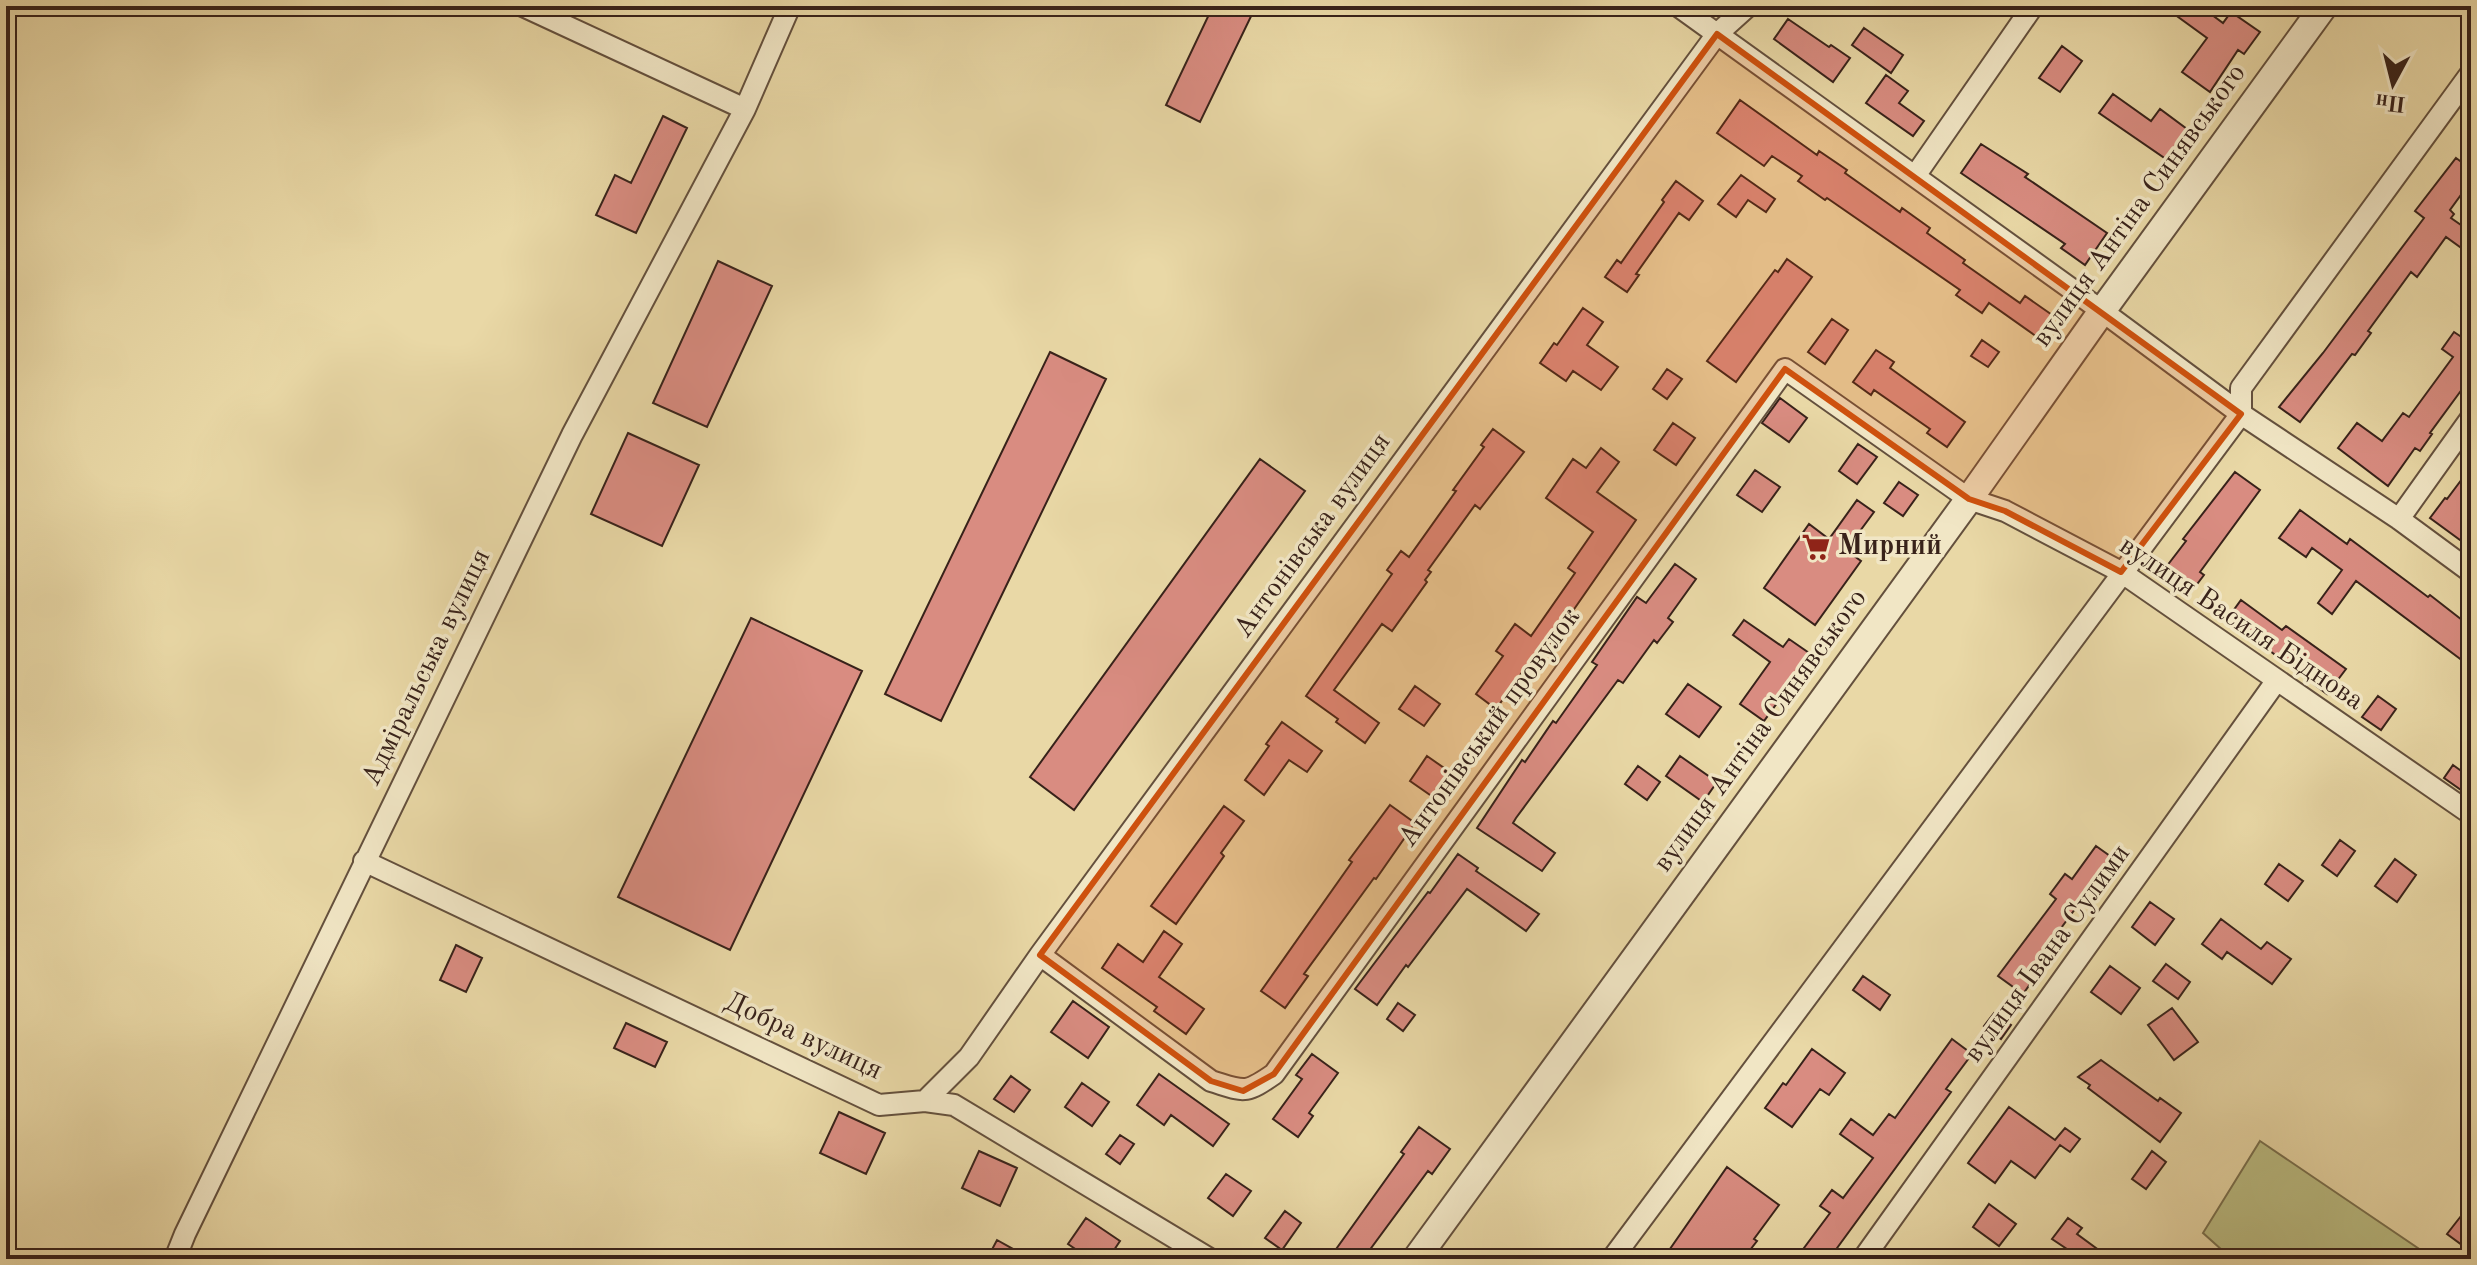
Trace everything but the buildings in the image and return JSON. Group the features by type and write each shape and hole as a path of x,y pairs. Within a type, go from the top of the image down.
{"street":[{"path":"523,6 745,109"},
{"name":"Адміральська вулиця","path":"175,1259 364,861 572,435 745,109 790,6"},
{"path":"1678,6 2241,414 2399,519 2471,572"},
{"name":"Антонівська вулиця","path":"925,1101 969,1057 1040,955 1717,34 1748,6"},
{"path":"1915,176 2033,6"},
{"name":"вулиця Антіна Синявського","path":"1416,1259 2324,6"},
{"path":"1612,1259 2241,414 2241,388 2471,73"},
{"name":"Антонівський провулок","path":"1040,955 1211,1081 1243,1091 1256,1087 1274,1074 1785,369 1969,499"},
{"path":"2399,519 2471,418"},
{"name":"вулиця Василя Біднова","path":"1969,499 2005,511 2121,572 2471,814"},
{"name":"вулиця Івана Сулими","path":"1863,1259 2277,680"},
{"name":"Добра вулиця","path":"364,861 879,1105 925,1101 954,1105 1210,1259"}],"highlighted area":[{"path":"1717,34 2241,414 2121,572 2005,511 1969,499 1785,369 1274,1074 1243,1091 1211,1081 1040,955"}],"green space":[{"path":"2260,1141 2434,1259 2232,1259 2203,1233"}],"place":[{"name":"Мирний","path":"1816,547"}]}
